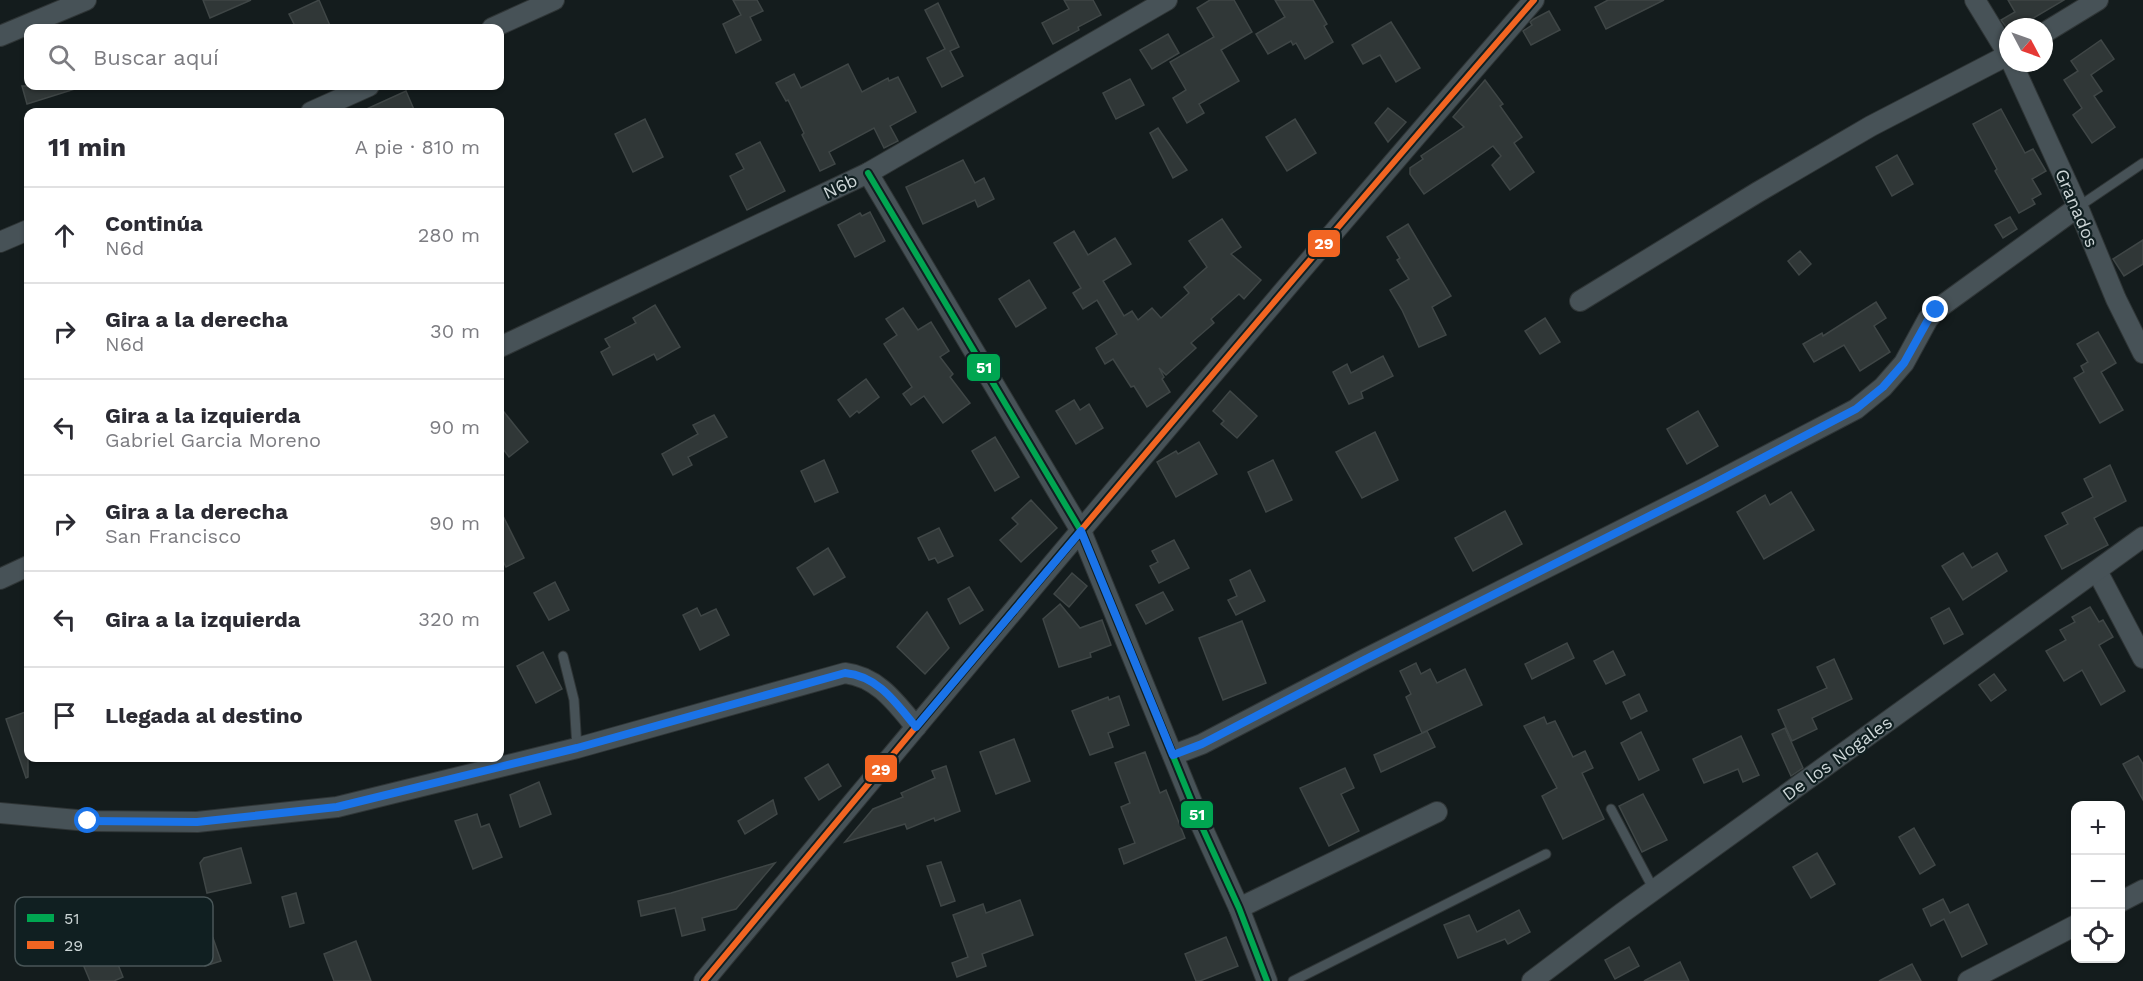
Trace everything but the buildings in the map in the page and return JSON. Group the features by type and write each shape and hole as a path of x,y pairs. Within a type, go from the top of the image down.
{"street":[{"path":"29,24 86,0"},
{"path":"501,24 554,0"},
{"name":"N6b","path":"504,346 868,173 1167,0"},
{"path":"704,981 1081,531 1400,154 1534,0"},
{"path":"1975,0 1999,40"},
{"path":"2053,28 2098,0"},
{"path":"0,36 24,26"},
{"path":"1581,301 1758,192 1871,126 1999,60"},
{"name":"Granados","path":"2016,72 2078,207 2115,299 2143,353"},
{"path":"320,108 360,90"},
{"path":"868,173 1081,531 1202,827 1239,908 1266,981"},
{"path":"1173,755 1202,744 1856,409 1883,387 1904,363 1936,310 2078,207"},
{"path":"0,242 24,232"},
{"name":"De los Nogales","path":"1532,981 1654,890 2143,537"},
{"path":"0,579 24,568"},
{"path":"2097,571 2143,658"},
{"path":"0,813 88,821 197,822 337,807 577,748 845,673 859,674 887,692 916,727"},
{"path":"1239,908 1437,812"},
{"path":"2125,900 2143,890"},
{"path":"1968,981 2071,928"}],"lane":[{"path":"2078,207 2143,163"},
{"path":"563,656 574,700 577,748"},
{"path":"1611,809 1654,890"},
{"path":"1293,981 1546,854"}],"transit line":[{"name":"29","path":"704,981 1220,366 1534,0"},
{"name":"51","path":"868,173 1081,531 1202,827 1239,908 1267,981"}],"route":[{"path":"88,821 197,822 337,807 577,748 845,673 859,674 887,692 916,727 1081,531 1173,755 1202,744 1856,409 1883,387 1904,363 1936,310"}]}
